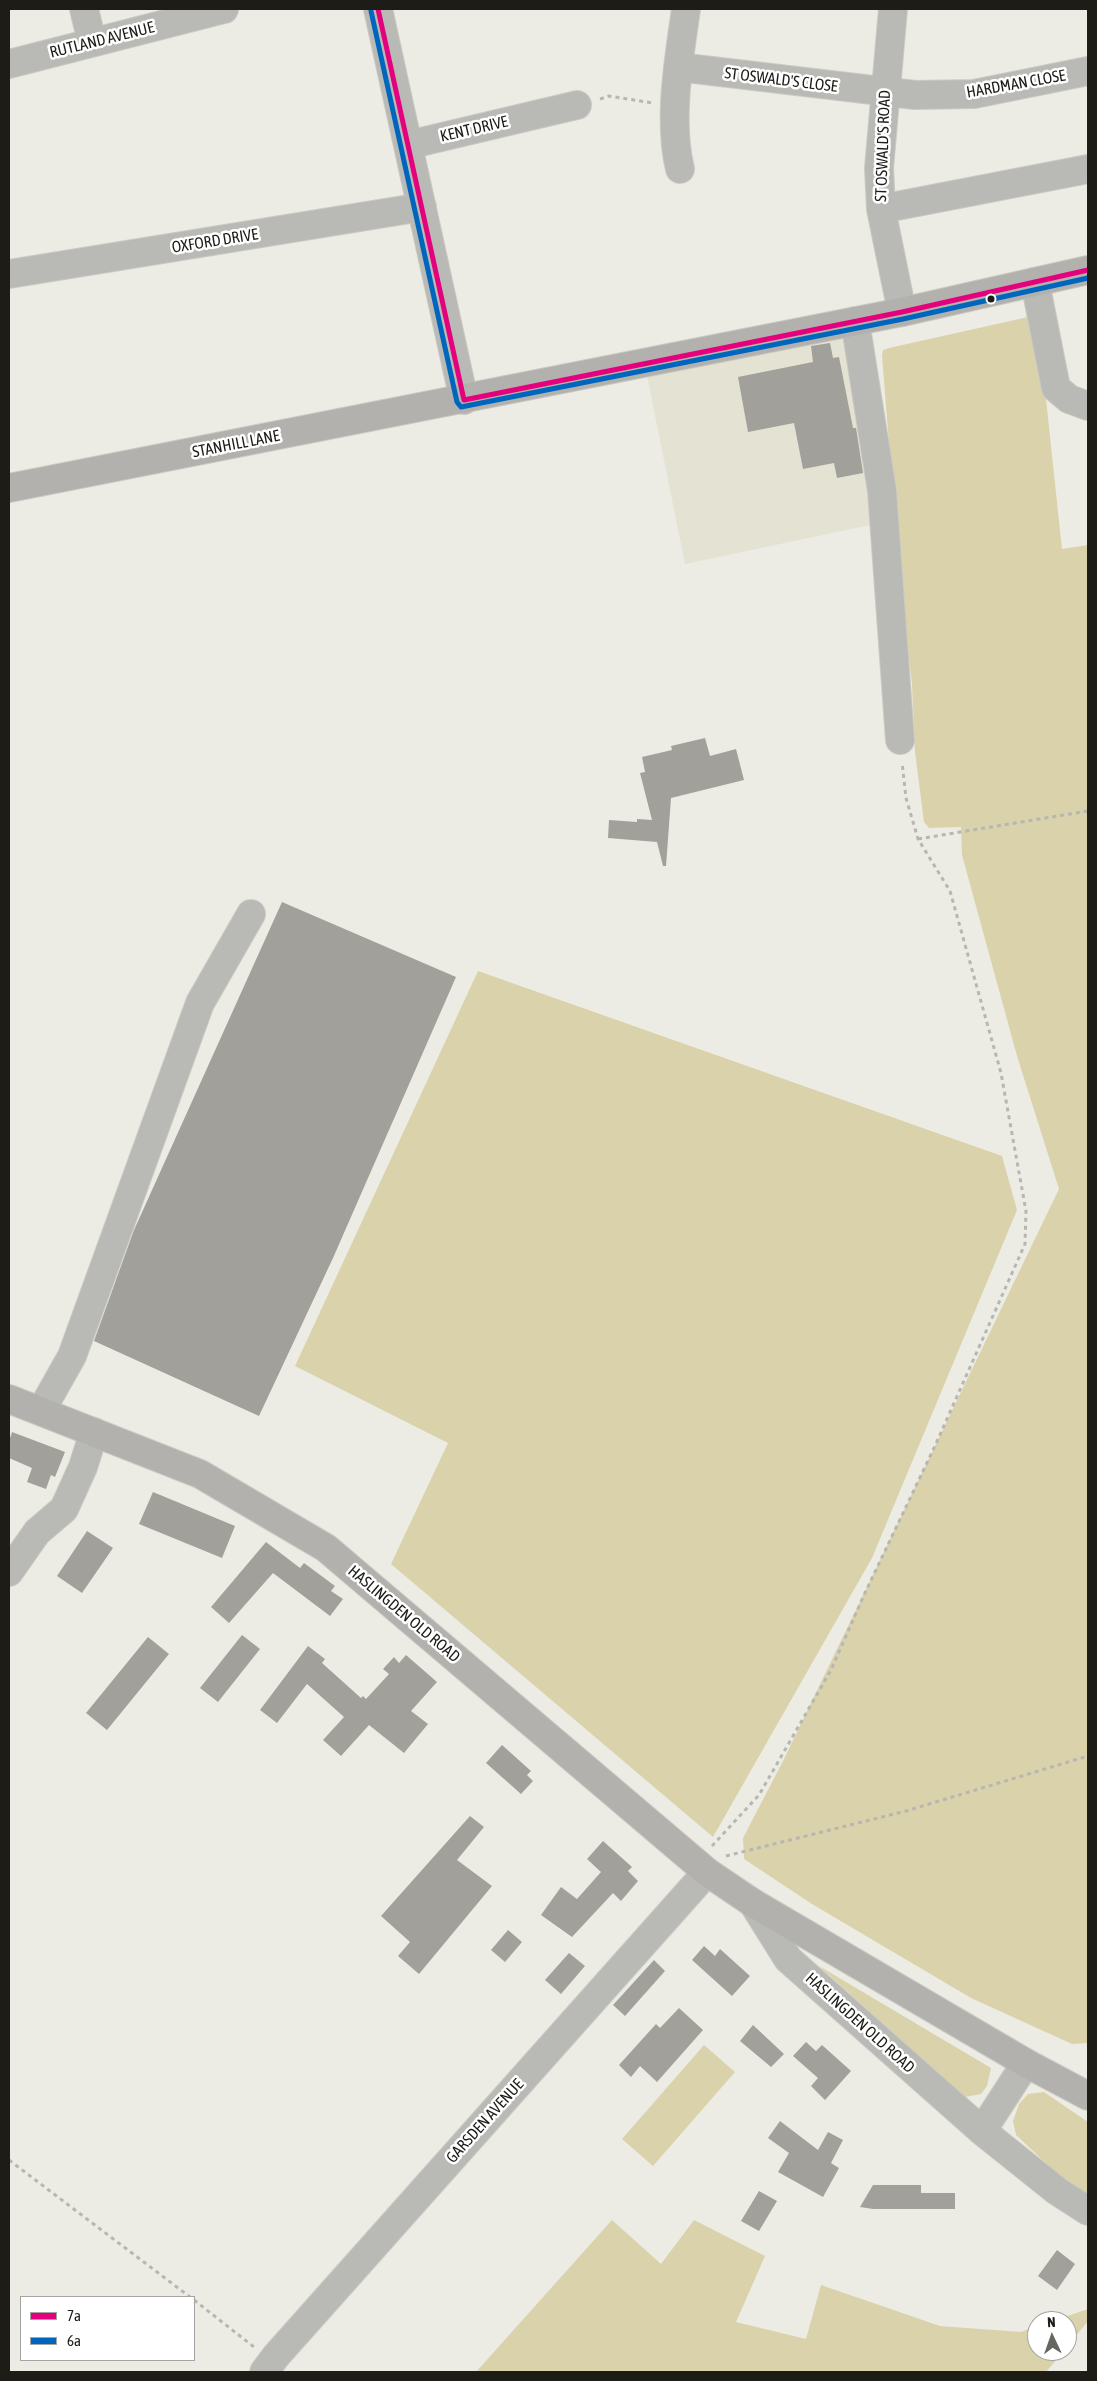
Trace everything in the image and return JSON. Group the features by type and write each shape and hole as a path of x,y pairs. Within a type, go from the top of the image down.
{"main road":[{"name":"STANHILL LANE","path":"9,488 464,400 902,312 1088,270"},
{"name":"HASLINGDEN OLD ROAD","path":"9,1399 200,1474 326,1548 702,1868 753,1903 1026,2063 1088,2096"}],"street":[{"path":"84,9 92,42"},
{"name":"RUTLAND AVENUE","path":"9,64 224,9"},
{"path":"378,9 464,400"},
{"path":"680,169 675,148 676,107 678,67 686,9"},
{"name":"ST OSWALD'S ROAD","path":"893,9 884,92 879,168 881,208 902,312"},
{"name":"ST OSWALD'S CLOSE","path":"678,67 884,92"},
{"name":"HARDMAN CLOSE","path":"884,92 915,96 974,94 1088,71"},
{"name":"KENT DRIVE","path":"408,145 538,106 577,105"},
{"path":"881,208 1088,169"},
{"name":"OXFORD DRIVE","path":"9,274 422,207"},
{"path":"1035,282 1056,388 1069,399 1088,406"},
{"path":"855,321 882,491 900,740"},
{"path":"41,1411 72,1356 200,1003 251,914"},
{"path":"9,1572 37,1532 64,1509 83,1467 94,1432"},
{"name":"GARSDEN AVENUE","path":"268,2367 702,1868"},
{"name":"HASLINGDEN OLD ROAD","path":"753,1903 788,1959 982,2131 1057,2190 1088,2211"},
{"path":"982,2131 1026,2063"}],"path":[{"path":"577,105 609,96 676,107"},
{"path":"702,1868 758,1795 831,1670 864,1595 934,1448 1024,1244 1026,1212 1001,1073 950,891 918,839 906,798 900,740"},
{"path":"918,839 1088,811"},
{"path":"702,1868 906,1811 1088,1756"},
{"path":"9,2160 189,2296"},
{"path":"195,2301 268,2367"}],"shaded area":[{"path":"1037,315 1062,549 1088,545 1088,2043 1072,2044 971,1998 812,1904 744,1859 743,1838 783,1761 1059,1189 1017,1056 962,855 961,827 929,828 924,822 915,752 912,684 901,593 882,356 883,350 889,348"},
{"path":"847,336 880,523 685,564 647,376"},
{"path":"478,971 1002,1156 1017,1210 872,1558 713,1837 391,1564 448,1443 295,1366"},
{"path":"819,1966 991,2068 987,2086 981,2094 965,2097"},
{"path":"704,2045 735,2072 653,2166 622,2139"},
{"path":"1044,2092 1088,2122 1088,2200 1016,2135 1013,2121 1019,2104 1028,2094"},
{"path":"612,2220 661,2264 694,2220 765,2256 736,2322 806,2339 821,2285 940,2326 1021,2332 1027,2330 1027,2361 1055,2361 1046,2372 476,2372"},
{"path":"1088,2309 1088,2321 1077,2335 1077,2313"}],"building":[{"path":"830,343 833,358 839,357 853,428 856,428 863,473 837,478 834,463 803,469 794,423 748,432 738,377 813,362 811,346"},
{"path":"705,738 710,756 736,749 744,780 671,798 666,866 663,866 657,842 608,838 609,820 637,822 637,819 652,820 640,773 645,772 642,757 672,750 671,746"},
{"path":"282,902 456,977 333,1258 259,1416 94,1341 134,1230"},
{"path":"12,1432 65,1452 55,1477 51,1475 46,1489 27,1482 32,1468 9,1458 9,1441"},
{"path":"153,1492 235,1526 222,1558 139,1524"},
{"path":"87,1531 113,1548 82,1593 57,1576"},
{"path":"266,1542 300,1568 304,1563 335,1586 331,1591 343,1599 330,1616 273,1573 229,1623 211,1607"},
{"path":"242,1635 260,1649 218,1702 200,1688"},
{"path":"148,1637 169,1654 107,1730 86,1713"},
{"path":"308,1646 325,1659 322,1663 361,1698 363,1696 366,1699 389,1674 383,1669 394,1657 399,1663 406,1655 437,1682 411,1711 428,1724 404,1753 369,1725 341,1756 323,1740 344,1717 307,1684 277,1723 260,1710"},
{"path":"502,1745 531,1771 527,1775 533,1781 521,1794 486,1763"},
{"path":"470,1816 484,1827 457,1860 492,1886 419,1974 398,1956 410,1942 381,1916"},
{"path":"603,1841 632,1867 628,1871 638,1881 621,1901 613,1893 572,1937 541,1915 561,1887 577,1899 601,1872 587,1859"},
{"path":"508,1930 522,1942 505,1962 491,1950"},
{"path":"704,1946 715,1956 720,1949 750,1976 732,1996 692,1960"},
{"path":"569,1953 585,1966 561,1994 545,1980"},
{"path":"654,1960 665,1971 625,2016 613,2005"},
{"path":"679,2008 703,2030 657,2082 640,2066 631,2077 619,2065 656,2024 660,2028"},
{"path":"753,2025 784,2054 771,2067 740,2041"},
{"path":"806,2042 816,2051 822,2045 851,2071 825,2100 811,2086 818,2078 793,2056"},
{"path":"780,2121 818,2150 828,2132 843,2140 831,2163 839,2168 823,2197 778,2172 789,2153 768,2138"},
{"path":"873,2185 921,2185 921,2193 955,2193 955,2209 873,2209 860,2207"},
{"path":"759,2191 777,2201 759,2231 741,2221"},
{"path":"1057,2250 1075,2264 1057,2290 1038,2276"}],"transit line":[{"name":"7a","path":"378,9 464,400 902,312 1088,270"},
{"name":"6a","path":"371,11 457,402 461,407 903,319 1088,278"}]}
